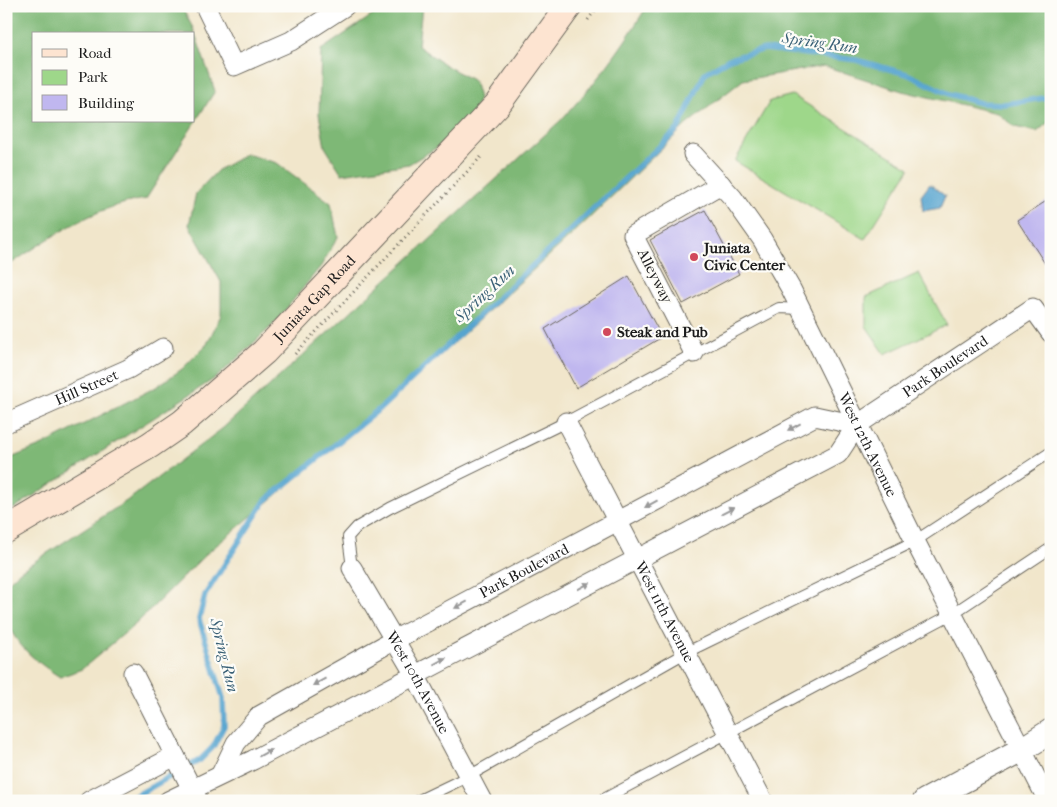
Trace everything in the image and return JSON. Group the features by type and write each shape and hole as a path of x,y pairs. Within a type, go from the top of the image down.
{"main road":[{"name":"Juniata Gap Road","path":"6,530 150,445 182,423 264,352 444,164 497,105 569,6"}],"street":[{"path":"205,6 234,66 291,41 345,6"},
{"name":"West 12th Avenue","path":"693,154 721,184 762,238 800,309 914,541 1048,801"},
{"name":"Alleyway","path":"694,353 633,235 721,184"},
{"name":"Park Boulevard","path":"168,801 195,794 221,774 253,760 838,454 857,425 1033,308 1051,333"},
{"name":"Hill Street","path":"6,423 128,369 163,348"},
{"name":"Park Boulevard","path":"221,774 236,743 259,716 394,640 617,523 814,416 857,425"},
{"name":"West 11th Avenue","path":"566,422 763,801"},
{"name":"West 10th Avenue","path":"352,568 415,675 482,801"},
{"path":"133,674 195,794"},
{"path":"925,801 1021,750 1051,731"},
{"path":"89,801 175,756"}],"lane":[{"path":"352,568 348,537 358,528 390,508 566,422 779,308 800,309"},
{"path":"417,801 468,776 685,653 914,541 1051,452"},
{"path":"600,801 952,614 1051,548"}],"green space":[{"path":"6,6 181,6 194,32 32,32 32,122 195,122 195,34 215,91 146,199 108,208 56,235 6,267"},
{"path":"386,6 422,6 418,46 445,65 474,81 479,98 468,129 409,164 342,174 325,147 319,114 321,50"},
{"path":"647,6 1051,6 1051,120 1037,132 1015,127 997,113 902,91 824,66 743,80 686,125 577,230 400,392 206,554 138,622 82,669 60,677 27,652 9,626 6,616 6,584 20,571 131,498 223,428 560,121 607,66"},
{"path":"792,95 910,168 865,239 735,161 770,101"},
{"path":"246,154 277,163 331,203 338,237 321,266 274,324 217,377 13,509 6,508 6,460 43,445 156,387 182,369 207,344 221,315 221,282 189,225 196,193 218,170"},
{"path":"919,273 947,325 885,354 866,326 866,297"}],"water":[{"path":"930,184 945,196 940,208 923,211 921,196"}],"building":[{"path":"1051,198 1051,273 1017,220"},
{"name":"Juniata Civic Center","path":"705,210 739,274 683,304 650,240"},
{"path":"629,276 662,337 576,388 545,329"}],"waterway":[{"name":"Spring Run","path":"126,801 200,760 213,747 224,726 223,698 199,619 205,595 265,501 383,406 678,129 705,73 729,59 765,49 856,60 907,74 949,94 980,103 1004,104 1051,97"}],"place":[{"name":"Juniata Civic Center","path":"694,257"},
{"name":"Steak and Pub","path":"607,332"}]}
